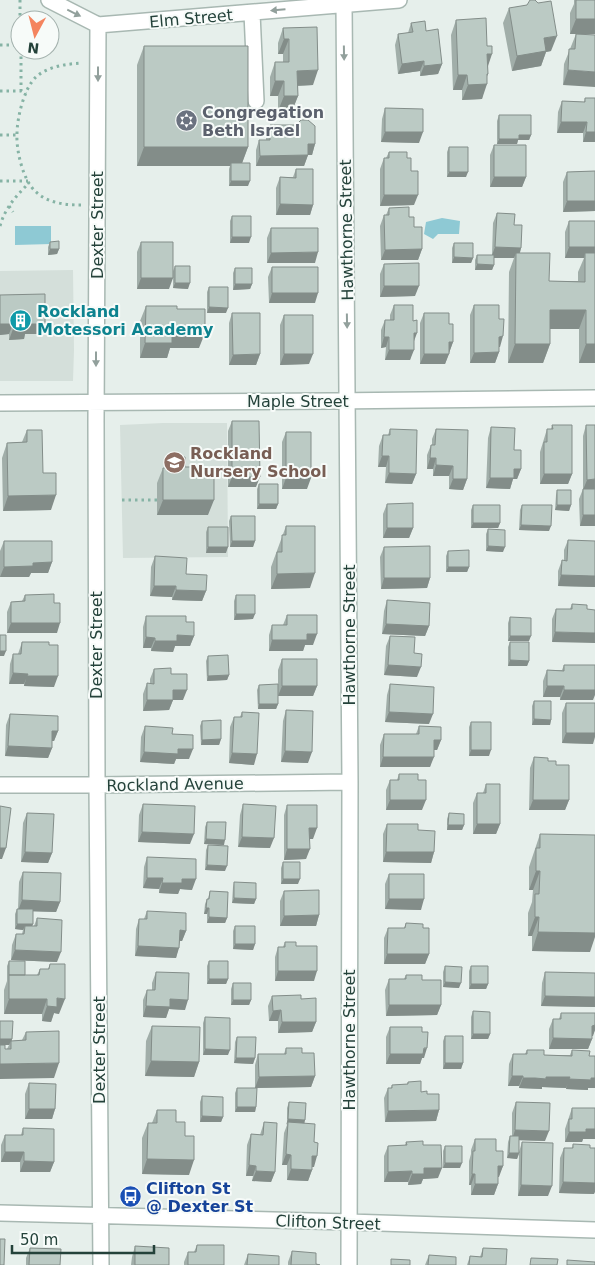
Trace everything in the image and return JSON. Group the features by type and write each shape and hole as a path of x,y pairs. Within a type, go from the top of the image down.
{"street":[{"path":"49,0 98,26"},
{"name":"Elm Street","path":"98,26 399,0"},
{"name":"Hawthorne Street","path":"344,4 350,782 349,1265"},
{"path":"252,13 256,101"},
{"name":"Dexter Street","path":"98,26 96,403 101,1265"},
{"name":"Maple Street","path":"0,403 595,398"},
{"name":"Rockland Avenue","path":"0,785 350,782"},
{"name":"Clifton Street","path":"0,1213 595,1230"}],"path":[{"path":"21,60 21,91"},
{"path":"97,206 71,206 58,203 44,198 34,191 20,159 17,136 19,115 28,88 35,78 44,71 57,67 98,62"},
{"path":"0,90 21,91 26,94"},
{"path":"0,135 17,136"},
{"path":"0,181 29,182"},
{"path":"0,226 9,206 29,182"},
{"path":"9,206 13,212"},
{"path":"122,500 157,500"}],"shaded area":[{"path":"73,270 73,381 0,381 0,271"},
{"name":"Rockland Nursery School","path":"227,423 228,557 123,558 120,425"}],"water":[{"path":"442,218 460,221 459,234 438,234 433,239 424,234 426,222"},
{"path":"15,226 51,226 51,244 15,245"}],"building":[{"path":"530,0 535,0 538,3 551,1 557,36 544,38 546,51 517,56 509,8 527,5"},
{"path":"576,0 595,0 595,19 576,19"},
{"path":"486,18 487,46 492,46 492,54 487,54 487,84 468,85 467,75 458,75 456,20"},
{"path":"425,21 426,31 438,29 442,64 424,66 424,61 402,64 398,34 413,32 411,23"},
{"path":"317,27 318,70 297,71 298,96 284,96 284,81 275,81 275,62 289,62 289,39 284,39 283,28"},
{"path":"576,34 595,35 595,72 568,70 569,49 575,49"},
{"path":"144,46 248,46 248,147 144,147"},
{"path":"585,98 595,98 595,132 586,132 587,122 561,122 562,101 585,102"},
{"path":"385,108 423,109 423,132 385,132"},
{"path":"499,115 531,115 531,135 519,135 519,139 499,139"},
{"path":"301,120 308,120 315,126 315,144 308,144 308,155 260,156 259,140 270,140 270,125 296,125"},
{"path":"494,145 526,145 526,177 494,177"},
{"path":"449,147 468,147 468,172 449,172"},
{"path":"389,152 407,152 407,158 411,158 411,171 418,171 418,195 384,195 384,158 389,158"},
{"path":"231,163 250,163 250,181 231,181"},
{"path":"296,169 313,169 313,205 280,204 280,177 296,178"},
{"path":"595,171 595,201 567,201 567,172"},
{"path":"409,207 409,217 414,217 414,227 422,227 422,249 385,250 384,215 389,215 389,208"},
{"path":"497,213 515,214 514,225 522,225 521,248 495,247"},
{"path":"232,216 251,216 251,237 232,237"},
{"path":"569,221 595,221 595,247 569,247"},
{"path":"271,228 318,228 318,252 271,253"},
{"path":"59,241 59,249 50,249 50,242"},
{"path":"141,242 173,242 173,278 141,278"},
{"path":"454,243 473,243 473,258 454,257"},
{"path":"516,253 550,253 549,281 585,282 585,253 595,253 595,344 586,344 586,310 550,310 550,344 515,344"},
{"path":"477,255 494,255 494,265 477,264"},
{"path":"419,263 419,286 384,286 384,264"},
{"path":"175,266 190,266 190,283 175,283"},
{"path":"272,267 318,267 318,293 272,293"},
{"path":"235,268 252,268 252,284 235,284"},
{"path":"209,287 228,287 228,308 209,307"},
{"name":"Rockland Motessori Academy","path":"45,294 45,324 27,324 27,329 13,329 13,324 0,324 0,295"},
{"path":"394,305 413,305 413,321 417,320 417,333 414,333 414,350 389,350 389,337 384,337 385,320 394,320"},
{"path":"474,305 499,305 499,319 504,319 503,336 499,337 499,352 474,353"},
{"path":"146,306 177,306 177,309 205,309 205,333 172,333 172,343 145,343"},
{"path":"232,313 260,313 260,354 233,355"},
{"path":"424,313 449,313 449,324 453,324 453,342 449,342 449,354 424,354"},
{"path":"284,315 313,315 313,354 284,354"},
{"path":"232,421 259,421 260,477 232,477"},
{"path":"552,425 572,425 572,474 544,474 544,442 547,442 547,429 553,429"},
{"path":"586,425 595,425 595,479 587,480"},
{"path":"491,427 515,428 514,450 521,450 521,469 514,469 514,478 490,478"},
{"path":"390,429 417,430 416,474 389,473 389,456 382,456 383,435 390,435"},
{"path":"436,429 468,430 467,479 453,479 453,466 436,465 436,458 430,458 431,445 435,445"},
{"path":"27,430 42,430 43,473 56,473 56,495 8,496 7,443 27,442"},
{"path":"286,432 311,432 311,478 286,478"},
{"path":"171,456 185,457 185,467 192,467 192,475 201,475 201,469 210,469 210,475 214,475 214,500 163,500 163,468 171,468"},
{"path":"259,484 278,484 278,504 259,504"},
{"path":"583,489 595,489 595,515 583,515"},
{"path":"557,490 571,490 571,505 557,505"},
{"path":"413,503 413,528 387,528 387,504"},
{"path":"473,505 500,505 500,523 473,523"},
{"path":"522,505 552,505 551,526 521,525"},
{"path":"231,516 255,516 255,541 232,541"},
{"path":"286,526 315,526 315,573 277,574 277,552 282,552 282,535 286,535"},
{"path":"208,527 228,527 228,547 208,547"},
{"path":"488,529 505,530 505,547 488,546"},
{"path":"568,540 595,541 595,576 561,575 562,560 567,561"},
{"path":"4,541 52,541 52,562 33,563 33,566 4,567"},
{"path":"430,546 430,578 384,578 384,547"},
{"path":"469,550 469,567 448,567 448,551"},
{"path":"155,556 187,558 186,574 207,575 206,591 176,590 176,586 154,586"},
{"path":"54,594 54,603 60,603 60,623 11,623 11,602 25,601 25,595"},
{"path":"236,595 255,595 255,614 236,614"},
{"path":"387,600 430,603 429,626 386,624"},
{"path":"572,604 587,605 587,609 595,610 595,633 555,632 556,609 572,609"},
{"path":"287,615 317,615 317,634 307,634 307,640 272,640 272,625 287,625"},
{"path":"146,616 186,616 186,622 194,622 194,636 177,635 177,641 155,641 155,638 146,637"},
{"path":"510,617 531,618 531,636 510,636"},
{"path":"0,635 6,635 6,651 0,651"},
{"path":"390,636 415,637 414,653 422,654 421,667 388,665"},
{"path":"22,642 49,642 49,645 58,645 58,676 27,676 28,674 13,673 13,654 21,654"},
{"path":"510,642 529,642 529,661 510,660"},
{"path":"228,655 229,675 208,676 208,656"},
{"path":"282,659 317,659 317,686 282,686"},
{"path":"564,665 595,665 595,690 564,690 564,686 547,686 547,670 564,671"},
{"path":"171,668 171,674 187,674 187,690 173,690 173,700 147,700 147,683 154,684 154,669"},
{"path":"278,684 278,704 259,704 259,685"},
{"path":"390,684 434,687 433,714 389,712"},
{"path":"534,701 551,701 551,720 534,719"},
{"path":"566,703 595,703 595,733 566,733"},
{"path":"286,710 313,711 312,752 285,751"},
{"path":"242,712 259,713 257,754 232,753 234,717 242,717"},
{"path":"10,714 58,716 58,731 52,731 52,748 8,746"},
{"path":"221,720 221,739 202,740 202,721"},
{"path":"471,722 491,722 491,750 471,750"},
{"path":"145,726 173,728 172,734 193,735 193,749 178,749 178,754 144,752"},
{"path":"419,726 441,727 441,740 434,740 434,757 383,757 384,734 419,734"},
{"path":"534,757 548,758 548,761 556,761 556,765 569,765 569,800 533,800"},
{"path":"399,774 418,774 418,780 426,780 426,800 390,800 390,780 399,780"},
{"path":"486,784 500,784 500,824 477,824 477,793 486,793"},
{"path":"143,804 195,806 194,834 142,832"},
{"path":"243,804 276,806 274,838 242,837"},
{"path":"287,805 317,805 317,828 309,828 310,849 287,849"},
{"path":"0,806 11,808 6,848 0,848"},
{"path":"27,813 54,814 52,853 25,852"},
{"path":"449,813 464,814 464,825 448,825"},
{"path":"207,822 226,822 225,840 206,839"},
{"path":"387,824 418,824 418,830 435,831 434,852 386,852"},
{"path":"540,834 595,835 595,933 538,932 539,917 535,917 535,894 539,894 540,871 536,871 536,848 540,848"},
{"path":"208,845 228,846 227,866 207,865"},
{"path":"147,857 196,859 196,879 182,879 182,883 162,883 163,878 147,878"},
{"path":"283,862 300,862 300,879 283,879"},
{"path":"23,872 61,873 60,902 22,900"},
{"path":"389,874 424,874 424,899 389,899"},
{"path":"234,882 256,883 256,899 234,898"},
{"path":"319,890 319,915 284,916 284,891"},
{"path":"210,891 228,892 227,918 209,917 209,908 206,908"},
{"path":"17,909 33,909 33,924 17,924"},
{"path":"147,911 186,913 186,931 180,930 179,948 138,946 139,919 147,919"},
{"path":"37,918 62,920 61,952 15,950 16,934 24,934 25,926 37,926"},
{"path":"406,923 423,924 423,928 429,928 429,954 387,954 388,928 405,928"},
{"path":"235,926 255,926 255,944 235,944"},
{"path":"285,942 296,942 296,946 317,946 317,971 278,971 278,947 285,947"},
{"path":"9,961 25,961 25,975 9,975"},
{"path":"209,961 228,961 228,979 209,979"},
{"path":"50,964 65,964 65,999 57,998 57,1007 47,1006 47,999 9,999 9,975 39,975 40,969 49,969"},
{"path":"445,966 462,967 461,983 445,982"},
{"path":"471,966 488,966 488,984 471,984"},
{"path":"156,972 189,973 188,1000 170,999 170,1007 146,1006 147,990 155,990"},
{"path":"545,972 595,973 595,997 545,996"},
{"path":"406,975 422,975 422,980 441,980 441,1005 389,1005 389,979 406,979"},
{"path":"233,983 251,983 251,1000 233,1000"},
{"path":"301,995 301,999 316,998 316,1022 282,1022 281,1010 273,1011 272,996"},
{"path":"473,1011 490,1012 490,1034 473,1034"},
{"path":"561,1013 595,1013 592,1039 553,1038 553,1019 561,1019"},
{"path":"205,1017 230,1018 230,1050 205,1049"},
{"path":"0,1021 13,1021 12,1039 0,1039"},
{"path":"152,1026 200,1027 199,1062 151,1061"},
{"path":"390,1027 422,1027 422,1032 428,1032 427,1048 424,1048 423,1054 390,1054"},
{"path":"59,1031 59,1063 0,1064 0,1045 5,1045 5,1049 11,1049 11,1041 26,1040 26,1032"},
{"path":"445,1036 463,1036 463,1063 445,1063"},
{"path":"237,1037 256,1037 255,1058 236,1058"},
{"path":"286,1048 302,1048 302,1053 314,1053 315,1076 259,1077 258,1054 286,1054"},
{"path":"527,1050 544,1050 544,1055 572,1056 572,1050 590,1051 589,1056 595,1056 595,1078 591,1078 591,1080 569,1079 570,1077 546,1077 546,1079 512,1076 513,1054 527,1054"},
{"path":"421,1081 421,1092 427,1091 427,1094 439,1094 439,1110 388,1111 388,1088 392,1088 392,1085"},
{"path":"29,1083 56,1084 55,1109 29,1109"},
{"path":"237,1088 257,1088 256,1107 237,1107"},
{"path":"202,1096 223,1097 223,1117 202,1116"},
{"path":"289,1102 306,1103 305,1120 288,1119"},
{"path":"516,1102 550,1103 549,1131 515,1130"},
{"path":"572,1108 595,1108 595,1129 586,1129 586,1132 569,1132 569,1119 572,1119"},
{"path":"157,1110 176,1110 176,1122 185,1122 185,1136 194,1136 194,1160 147,1159 148,1123 157,1123"},
{"path":"264,1122 277,1123 275,1172 256,1171 256,1166 249,1165 251,1134 263,1135"},
{"path":"288,1122 315,1124 314,1142 318,1143 317,1156 312,1156 312,1170 291,1169 291,1155 286,1154"},
{"path":"23,1128 54,1129 54,1162 24,1161 24,1152 5,1152 5,1135 23,1135"},
{"path":"510,1136 519,1136 519,1153 509,1153"},
{"path":"475,1139 496,1139 496,1151 503,1151 503,1166 498,1166 498,1184 475,1184 475,1174 472,1174"},
{"path":"423,1141 423,1145 441,1145 442,1168 424,1168 424,1174 412,1174 412,1171 388,1172 388,1146 407,1145 406,1142"},
{"path":"522,1142 553,1143 552,1186 521,1185"},
{"path":"573,1144 590,1145 590,1148 595,1148 595,1183 563,1182 564,1148 573,1148"},
{"path":"445,1146 462,1146 462,1163 445,1163"},
{"path":"0,1239 5,1239 4,1265 0,1265"},
{"path":"197,1245 224,1245 224,1265 188,1265 188,1252 196,1252"},
{"path":"135,1246 169,1248 169,1265 135,1265"},
{"path":"30,1248 61,1249 60,1265 29,1265"},
{"path":"483,1248 507,1249 506,1265 469,1265 470,1256 482,1257"},
{"path":"292,1251 316,1253 316,1264 320,1265 291,1265"},
{"path":"248,1254 279,1256 279,1265 247,1265"},
{"path":"429,1255 456,1257 456,1265 428,1265"},
{"path":"531,1258 558,1259 557,1265 530,1265"},
{"path":"391,1259 410,1260 410,1265 391,1265"},
{"path":"567,1260 595,1262 595,1265 567,1265"}],"place":[{"name":"Congregation Beth Israel","path":"186,121"},
{"name":"Rockland Motessori Academy","path":"21,320"},
{"name":"Rockland Nursery School","path":"174,462"},
{"name":"Clifton St @ Dexter St","path":"130,1197"}]}
